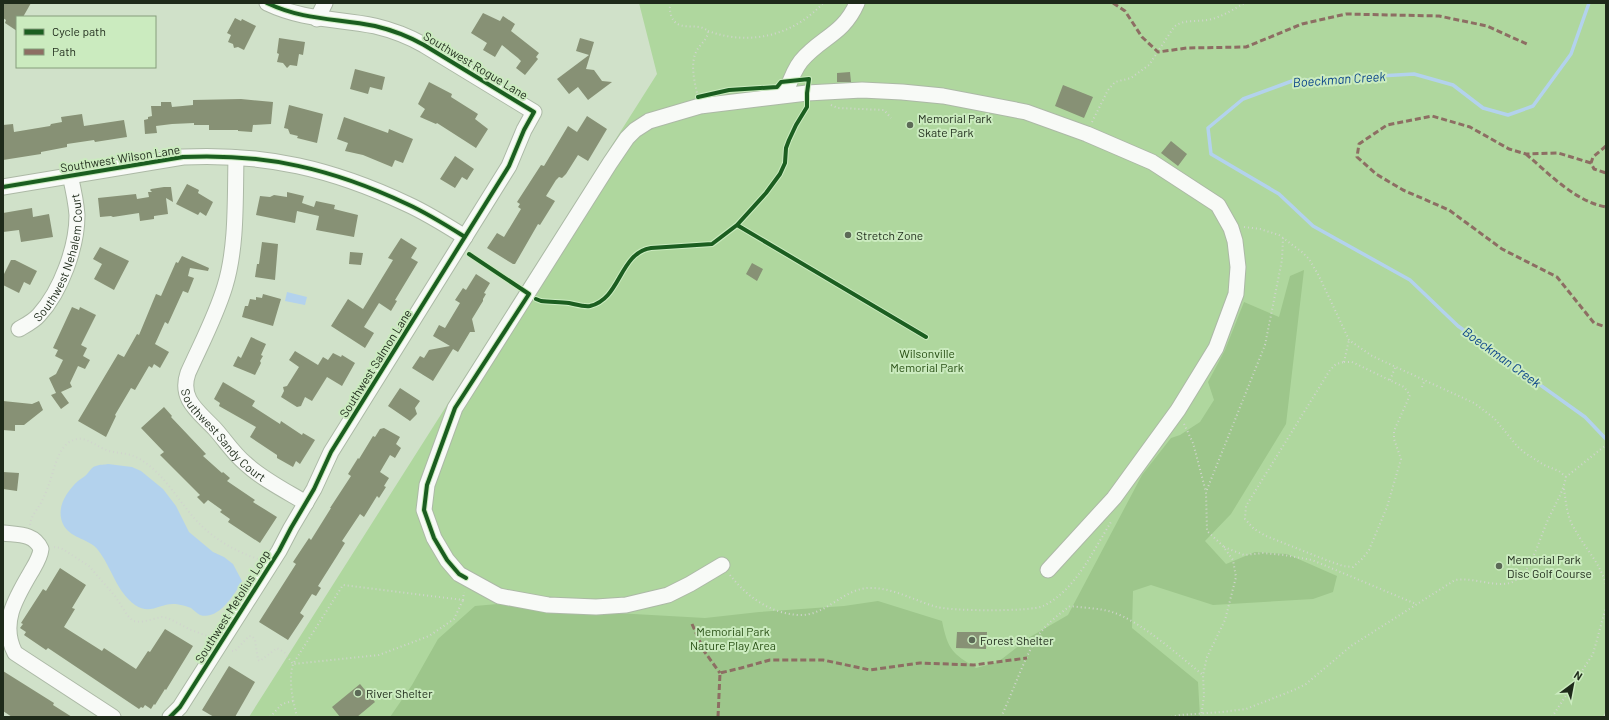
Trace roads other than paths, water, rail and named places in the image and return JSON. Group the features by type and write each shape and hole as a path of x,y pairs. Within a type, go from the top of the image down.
{"street":[{"name":"Southwest Rogue Lane","path":"268,3 317,19 374,26 407,36 424,44 534,112"},
{"path":"317,19 325,3"},
{"path":"785,95 794,72 801,62 810,52 842,27 851,15 857,3"},
{"path":"722,565 668,595 626,605 596,607 548,605 500,596 459,574 447,560 434,538 424,510 427,484 455,408 542,273 610,163 627,138 635,130 649,121 700,106 785,95 862,90 943,96 1026,112 1087,134 1152,162 1218,205 1231,228 1235,241 1238,267 1236,294 1216,348 1178,410 1114,498 1048,570"},
{"name":"Southwest Salmon Lane","path":"306,503 331,452 509,166 524,130 534,112"},
{"name":"Southwest Wilson Lane","path":"3,187 183,157 201,156 270,160 347,179 407,204 465,237"},
{"name":"Southwest Sandy Court","path":"236,158 234,216 228,274 218,307 188,373 185,382 186,393 193,405 246,465 306,503"},
{"name":"Southwest Nehalem Court","path":"19,329 40,314 54,293 67,266 74,246 76,221 75,196 70,175"},
{"name":"Southwest Metolius Loop","path":"170,717 180,707 270,565 306,503"},
{"path":"3,533 28,536 36,542 41,549 37,561 6,615 3,629 7,642 15,653 113,717"}],"water":[{"path":"287,292 307,297 305,305 285,301"},
{"path":"108,464 132,467 141,471 163,489 176,506 189,532 213,552 224,557 233,564 242,581 235,593 219,610 207,616 200,615 191,608 177,604 168,604 150,609 140,608 123,593 103,557 95,546 67,530 61,520 61,508 65,496 78,481 94,467"}],"waterway":[{"name":"Boeckman Creek","path":"1589,3 1571,54 1533,106 1508,115 1483,108 1453,85 1414,74 1292,81 1243,99 1208,128 1211,154 1279,194 1313,226 1410,280 1458,326 1585,417 1606,439"}],"place":[{"name":"Memorial Park Skate Park","path":"910,125"},
{"name":"Stretch Zone","path":"848,235"},
{"name":"Memorial Park Disc Golf Course","path":"1499,566"},
{"name":"Forest Shelter","path":"972,640"},
{"name":"River Shelter","path":"358,693"}],"park label":[{"name":"Wilsonville Memorial Park","path":"927,360"},
{"name":"Memorial Park Nature Play Area","path":"733,638"}]}
